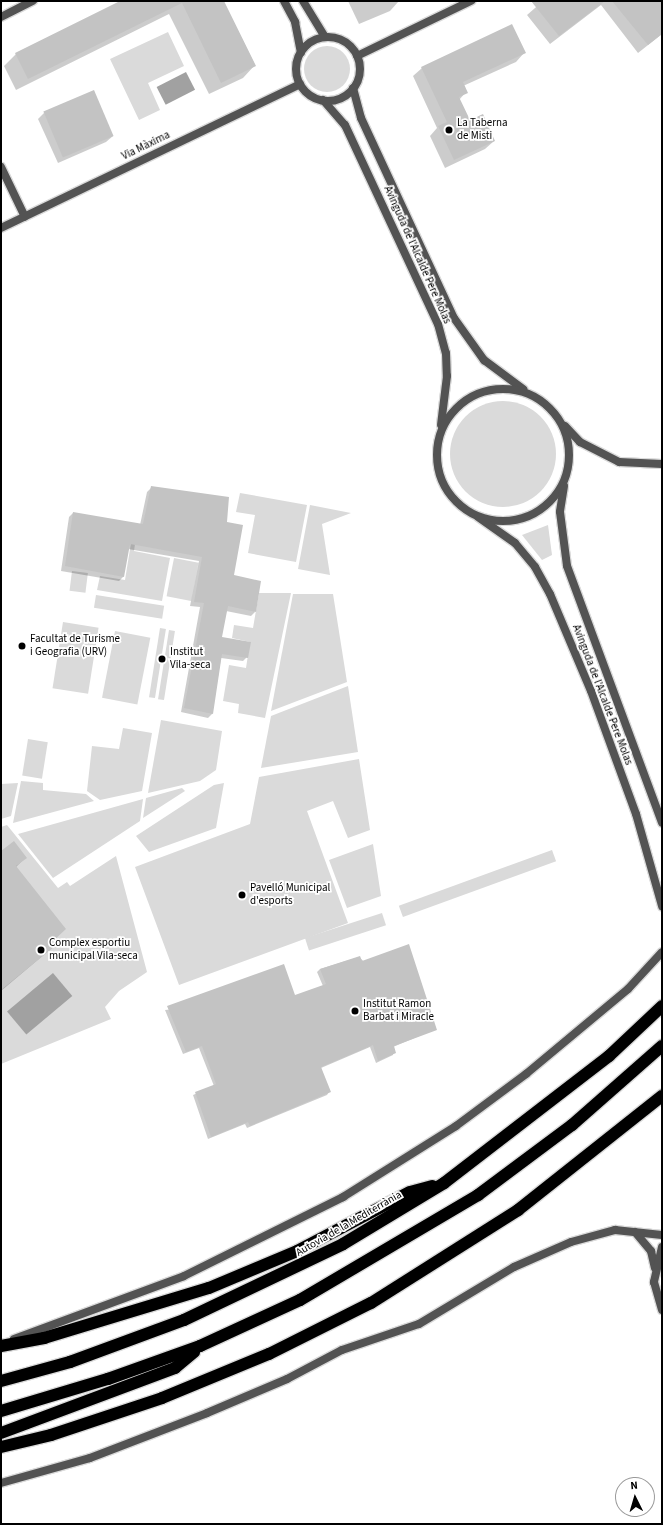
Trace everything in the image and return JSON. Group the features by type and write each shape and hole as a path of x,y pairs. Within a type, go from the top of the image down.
{"highway":[{"name":"Autovia de la Mediterrània","path":"1,1381 127,1342 238,1297 343,1244 444,1183 609,1056 662,1006"},
{"path":"1,1411 108,1379 200,1346 300,1300 459,1207 572,1125 662,1046"},
{"path":"1,1447 51,1435 162,1398 269,1354 364,1306 518,1210 662,1096"},
{"path":"1,1345 44,1338 209,1288 297,1250 410,1192 444,1183"},
{"path":"1,1433 175,1368 200,1346"}],"street":[{"path":"1,16 33,1"},
{"path":"284,1 295,22 301,52 296,68 300,84 314,97 323,100 340,98 353,88 360,73 357,56 344,42 325,37 316,40 301,52"},
{"path":"303,1 325,37"},
{"path":"357,56 471,1"},
{"name":"Via Màxima","path":"1,228 300,84"},
{"name":"Avinguda de l'Alcalde Pere Molas","path":"353,88 361,118 461,330 484,360 530,394"},
{"name":"Avinguda de l'Alcalde Pere Molas","path":"323,100 345,125 438,324 446,353 447,376 440,432"},
{"path":"1,167 25,217"},
{"path":"562,422 569,442 570,462 564,482 553,499 525,518 498,522 478,517 460,506 444,485 436,452 440,432 457,408 488,390 509,388 530,394 548,406 580,442 607,457 637,464 662,464"},
{"name":"Avinguda de l'Alcalde Pere Molas","path":"564,482 560,512 567,566 662,823"},
{"name":"Avinguda de l'Alcalde Pere Molas","path":"478,517 515,543 535,567 550,594 591,691 636,814 662,906"},
{"path":"1,1345 184,1276 343,1197 456,1126 526,1074 628,989 662,952"},
{"path":"1,1483 90,1458 207,1414 287,1379 342,1350 419,1324 514,1267 571,1242 615,1230 662,1235"},
{"path":"635,1232 651,1251 655,1268 656,1295 662,1310"},
{"path":"655,1268 662,1247"}],"shaded area":[{"path":"168,32 184,66 148,83 160,110 139,120 110,59"},
{"path":"322,46 332,46 340,50 346,56 350,64 350,74 346,82 340,88 332,92 322,92 314,88 308,82 304,74 304,64 308,56 314,50"},
{"path":"186,72 195,90 166,105 157,87"},
{"path":"503,401 523,405 541,416 552,434 556,454 552,474 541,492 523,503 503,507 483,503 465,492 454,474 450,454 454,434 465,416 483,405"},
{"path":"240,493 307,505 296,562 248,553 255,515 236,512"},
{"path":"310,505 351,513 322,524 330,575 298,569"},
{"path":"548,525 552,555 542,560 522,535"},
{"path":"131,543 135,544 134,551 170,558 162,601 97,590 100,576 125,580"},
{"path":"174,558 199,563 191,601 167,596"},
{"path":"72,571 88,573 85,593 70,591"},
{"path":"259,593 291,593 265,718 238,713 239,704 223,701 229,665 246,668 250,642 232,638 234,625 253,628"},
{"path":"293,594 333,594 347,682 271,711"},
{"path":"96,595 164,606 162,619 94,608"},
{"path":"63,622 99,628 88,694 53,688"},
{"path":"160,628 166,629 155,698 149,697"},
{"path":"169,630 175,631 164,700 158,699"},
{"path":"115,631 150,638 137,705 102,698"},
{"path":"348,686 358,752 261,768 271,716"},
{"path":"161,720 222,731 216,770 200,781 148,793"},
{"path":"123,728 152,733 142,791 100,800 87,791 92,746 119,749"},
{"path":"28,739 48,742 42,779 22,776"},
{"name":"Pavelló Municipal d'esports","path":"359,759 370,830 348,838 333,801 307,811 348,923 179,985 135,867 250,824 259,777"},
{"path":"21,781 43,783 43,790 86,794 94,801 13,823"},
{"path":"18,783 11,816 1,819 1,784"},
{"path":"224,783 216,828 149,852 136,836 214,785"},
{"path":"182,788 185,791 143,818 146,798"},
{"path":"143,799 140,821 53,878 18,834"},
{"name":"Complex esportiu municipal Vila-seca","path":"7,825 58,888 67,882 70,886 116,856 147,972 119,991 105,1007 111,1019 1,1064 1,827"},
{"path":"373,844 381,896 347,908 329,860"},
{"path":"552,850 556,861 403,917 399,906"},
{"path":"382,913 386,925 309,950 305,938"},
{"path":"53,973 72,996 26,1035 7,1012"}],"building":[{"path":"120,1 224,1 256,66 221,83 182,3 28,79 15,53"},
{"path":"531,1 605,1 559,36"},
{"path":"612,1 662,1 662,34 648,45"},
{"path":"512,24 526,53 463,82 468,93 459,97 470,120 483,114 495,141 454,160 438,126 447,122 421,67"},
{"path":"94,90 114,136 63,158 43,111"},
{"path":"151,486 229,497 227,522 243,525 234,575 261,581 256,612 228,606 222,637 251,642 248,658 222,654 213,714 184,708 204,603 194,602 202,557 130,544 124,577 65,566 73,512 143,524"},
{"path":"14,841 27,858 16,866 66,929 51,943 54,947 1,990 1,851"},
{"path":"409,944 437,1030 394,1046 396,1053 378,1061 373,1045 321,1067 331,1092 250,1126 248,1122 211,1137 195,1092 216,1084 202,1046 186,1052 167,1006 284,964 295,995 326,984 320,969 360,956 362,961"}],"place":[{"name":"La Taberna de Misti","path":"449,130"},
{"name":"Facultat de Turisme i Geografia (URV)","path":"22,646"},
{"name":"Institut Vila-seca","path":"162,659"},
{"name":"Pavelló Municipal d'esports","path":"242,895"},
{"name":"Complex esportiu municipal Vila-seca","path":"41,950"},
{"name":"Institut Ramon Barbat i Miracle","path":"355,1011"}]}
